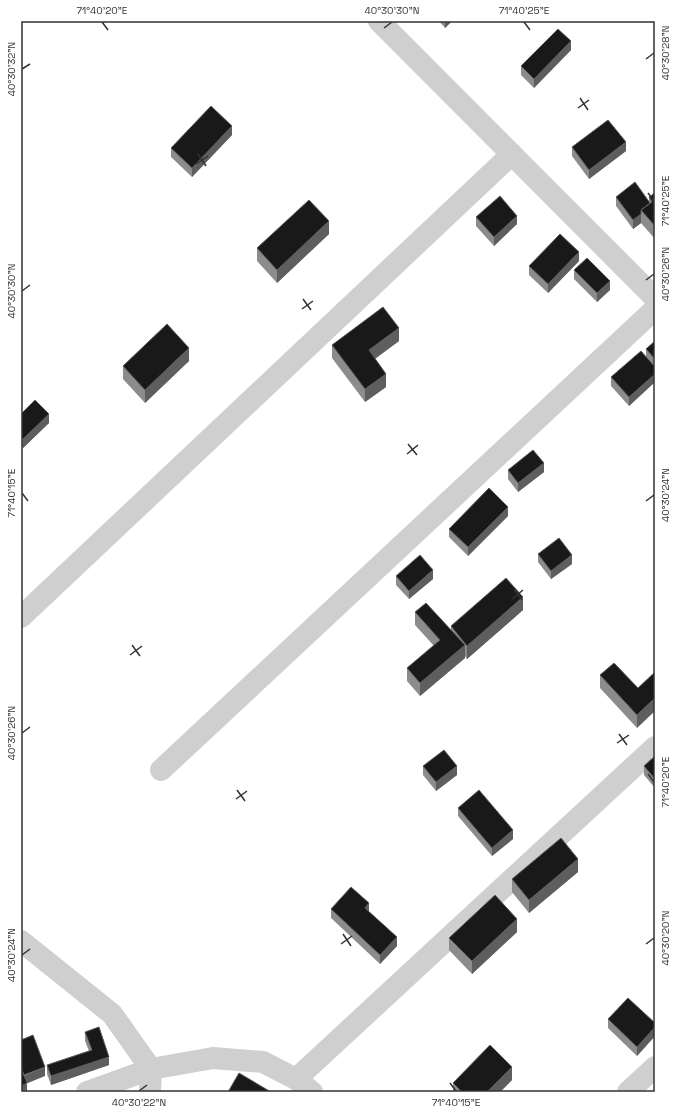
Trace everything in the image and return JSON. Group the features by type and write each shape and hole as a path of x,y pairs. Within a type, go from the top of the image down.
{"street":[{"path":"379,21 655,298"},
{"path":"21,617 512,154"},
{"path":"161,770 655,309"},
{"path":"87,1092 151,1068 213,1058 262,1062 304,1086 655,747"},
{"path":"21,941 112,1014 151,1068 150,1092"},
{"path":"628,1092 655,1067"}],"building":[{"path":"558,29 571,41 534,79 521,66"},
{"path":"211,106 232,126 192,168 171,148"},
{"path":"608,120 626,142 589,170 572,147"},
{"path":"635,182 650,203 641,210 641,214 633,220 616,197"},
{"path":"655,193 655,226 641,210 652,202 649,197"},
{"path":"500,196 517,216 494,237 476,217"},
{"path":"309,200 329,221 277,270 257,248"},
{"path":"560,234 579,252 548,284 529,266"},
{"path":"587,258 610,281 597,293 574,270"},
{"path":"383,307 399,328 369,350 386,374 365,389 332,345"},
{"path":"167,324 189,348 145,390 123,366"},
{"path":"655,341 655,359 646,349"},
{"path":"641,351 655,367 655,374 629,397 611,377"},
{"path":"35,400 49,414 23,439 21,437 21,414"},
{"path":"533,450 544,463 518,483 508,470"},
{"path":"489,488 508,507 468,547 449,529"},
{"path":"559,538 572,555 551,571 538,554"},
{"path":"420,555 433,570 409,591 396,576"},
{"path":"506,578 523,597 467,646 451,626"},
{"path":"426,603 465,645 420,683 407,668 440,640 415,612"},
{"path":"614,663 638,688 655,672 655,698 637,715 600,675"},
{"path":"444,750 457,766 436,782 423,766"},
{"path":"655,756 655,779 644,766"},
{"path":"479,790 513,830 492,848 458,808"},
{"path":"561,838 578,859 529,900 512,879"},
{"path":"351,887 369,903 365,908 397,937 380,955 331,909"},
{"path":"495,895 517,919 472,961 449,938"},
{"path":"628,998 655,1023 655,1027 637,1047 608,1019"},
{"path":"99,1027 109,1057 51,1076 47,1065 92,1050 85,1032"},
{"path":"33,1035 45,1067 24,1075 21,1069 21,1040"},
{"path":"490,1045 512,1067 488,1091 489,1092 462,1092 453,1083"},
{"path":"21,1068 27,1083 21,1086"},
{"path":"239,1073 271,1092 228,1092"}]}
